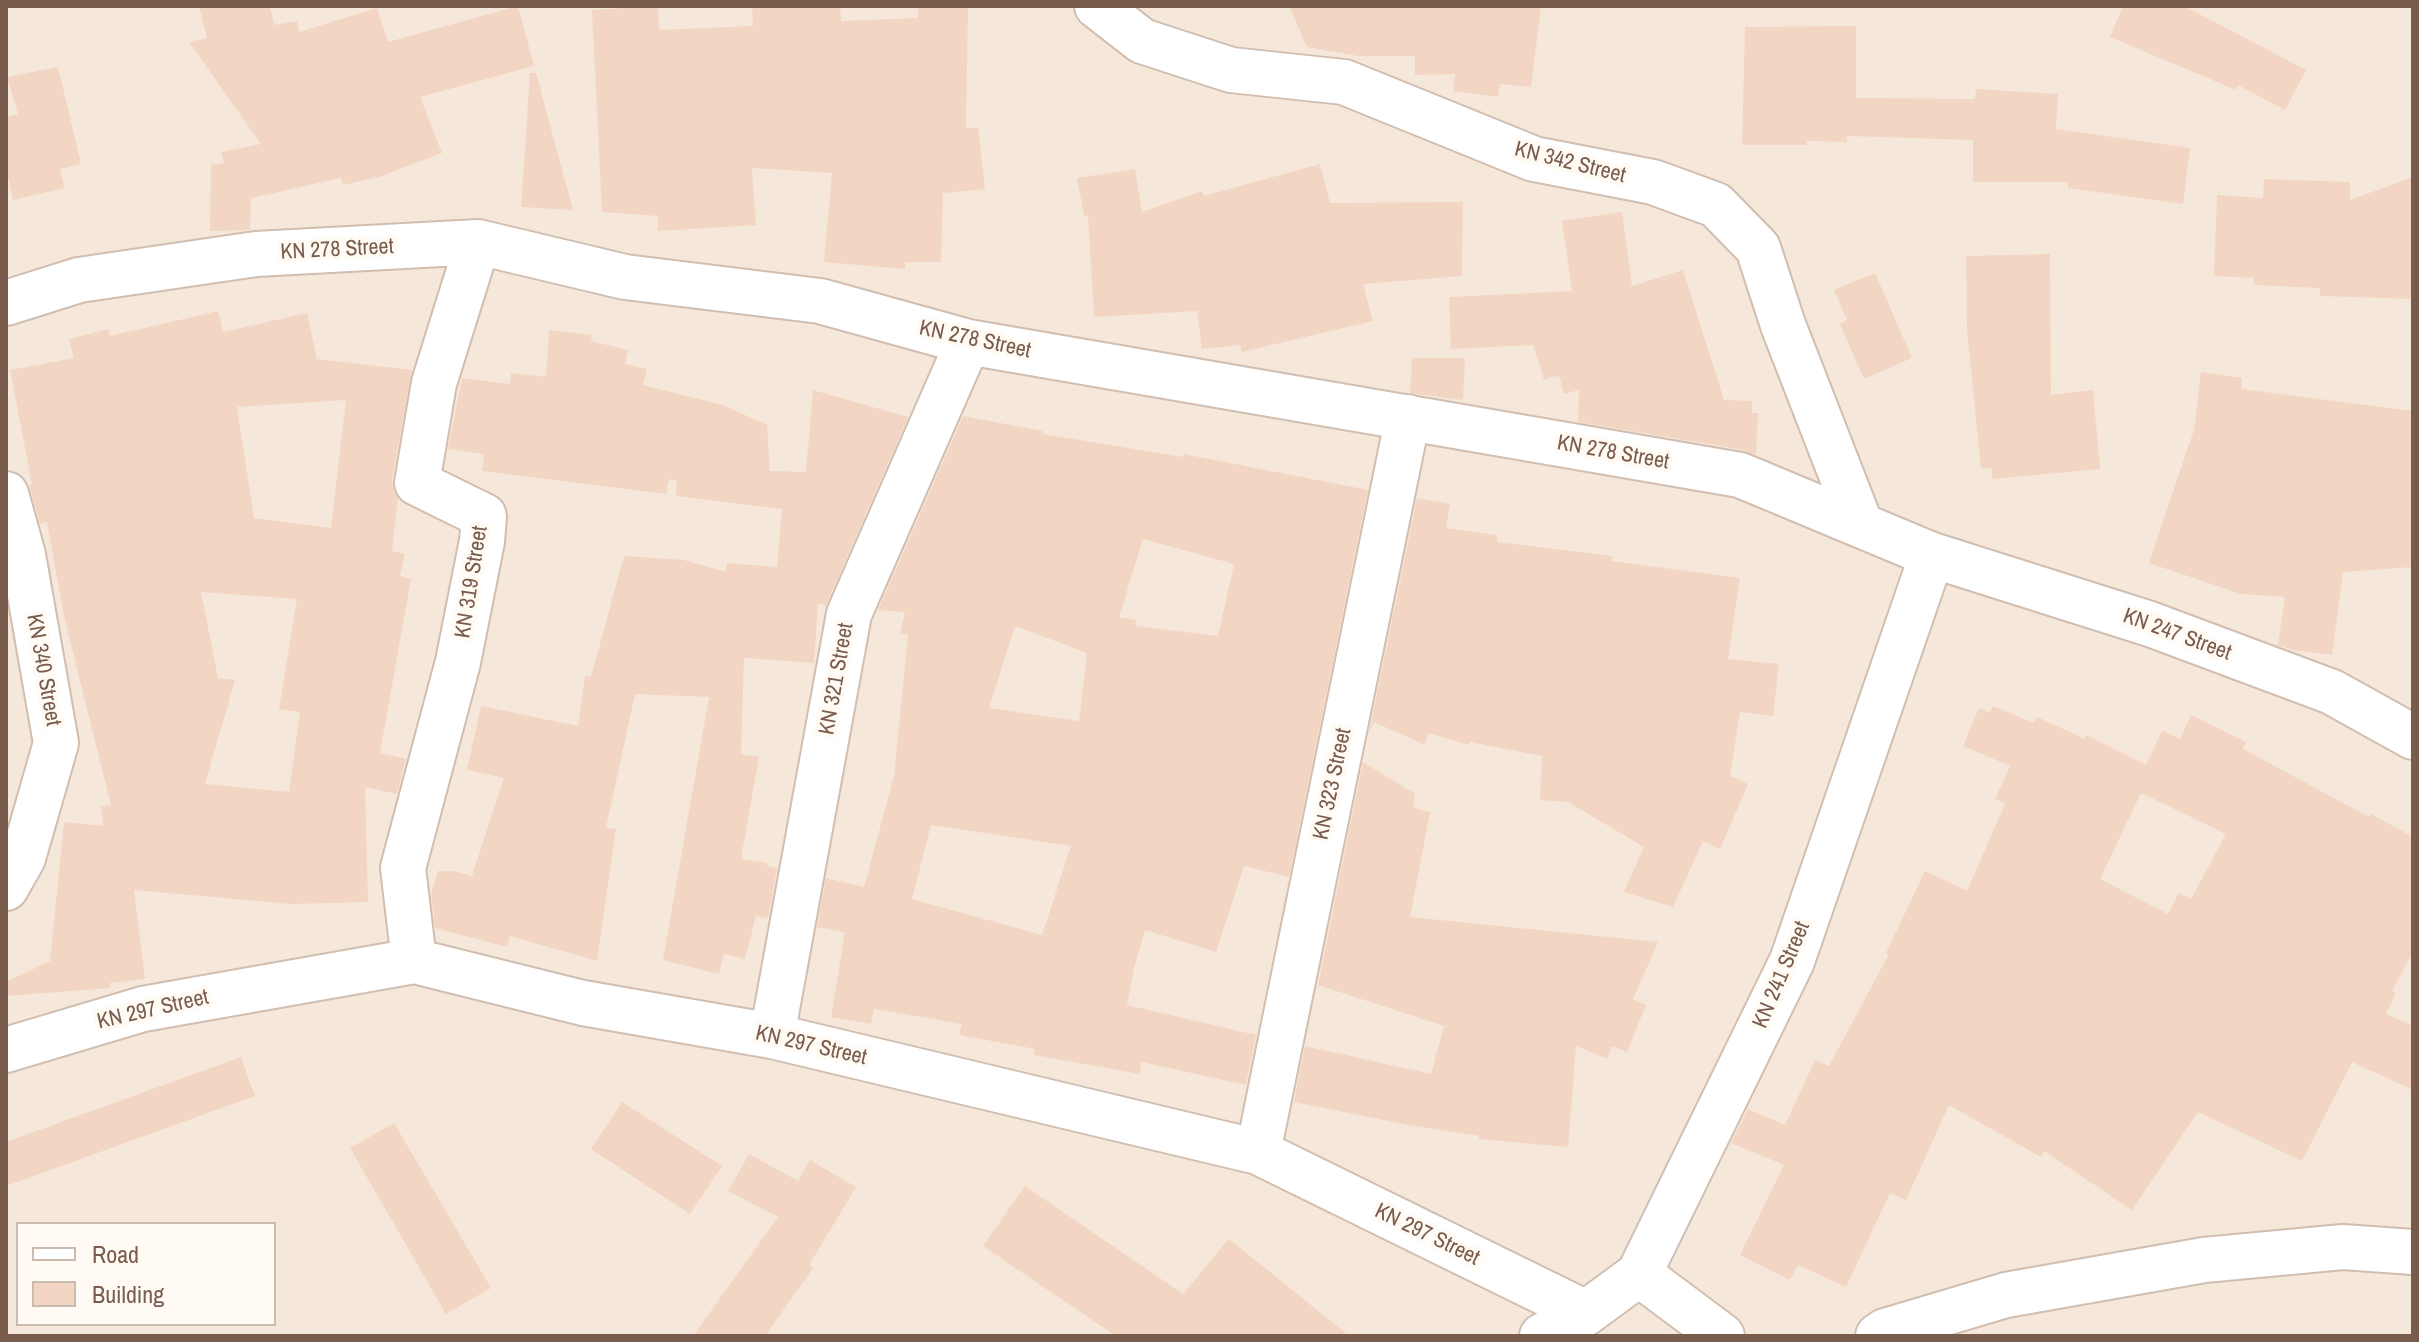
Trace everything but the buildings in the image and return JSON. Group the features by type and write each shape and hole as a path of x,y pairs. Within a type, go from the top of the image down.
{"street":[{"name":"KN 342 Street","path":"1097,6 1142,41 1171,51 1231,70 1344,82 1534,159 1653,182 1716,205 1758,248 1783,325 1860,523"},
{"name":"KN 278 Street","path":"6,303 79,280 256,254 478,242 625,277 820,301 968,342 1740,475 1932,555"},
{"name":"KN 319 Street","path":"414,961 403,868 458,662 482,541 484,516 417,483 434,383 478,242"},
{"name":"KN 321 Street","path":"772,1036 849,614 968,342"},
{"name":"KN 323 Street","path":"1258,1152 1408,417"},
{"name":"KN 340 Street","path":"6,494 14,558 56,743 23,858 6,888"},
{"name":"KN 247 Street","path":"1932,555 2150,624 2332,692 2413,737"},
{"name":"KN 241 Street","path":"1542,1336 1586,1313 1639,1274 1792,961 1932,555"},
{"name":"KN 297 Street","path":"6,1050 143,1009 414,961 583,1003 772,1036 1258,1152 1586,1313"},
{"path":"1878,1336 1885,1331 2006,1295 2204,1260 2343,1247 2413,1252"},
{"path":"1639,1274 1722,1336"}],"shaded area":[{"path":"6,6 2413,6 2413,1336 6,1336"}]}
